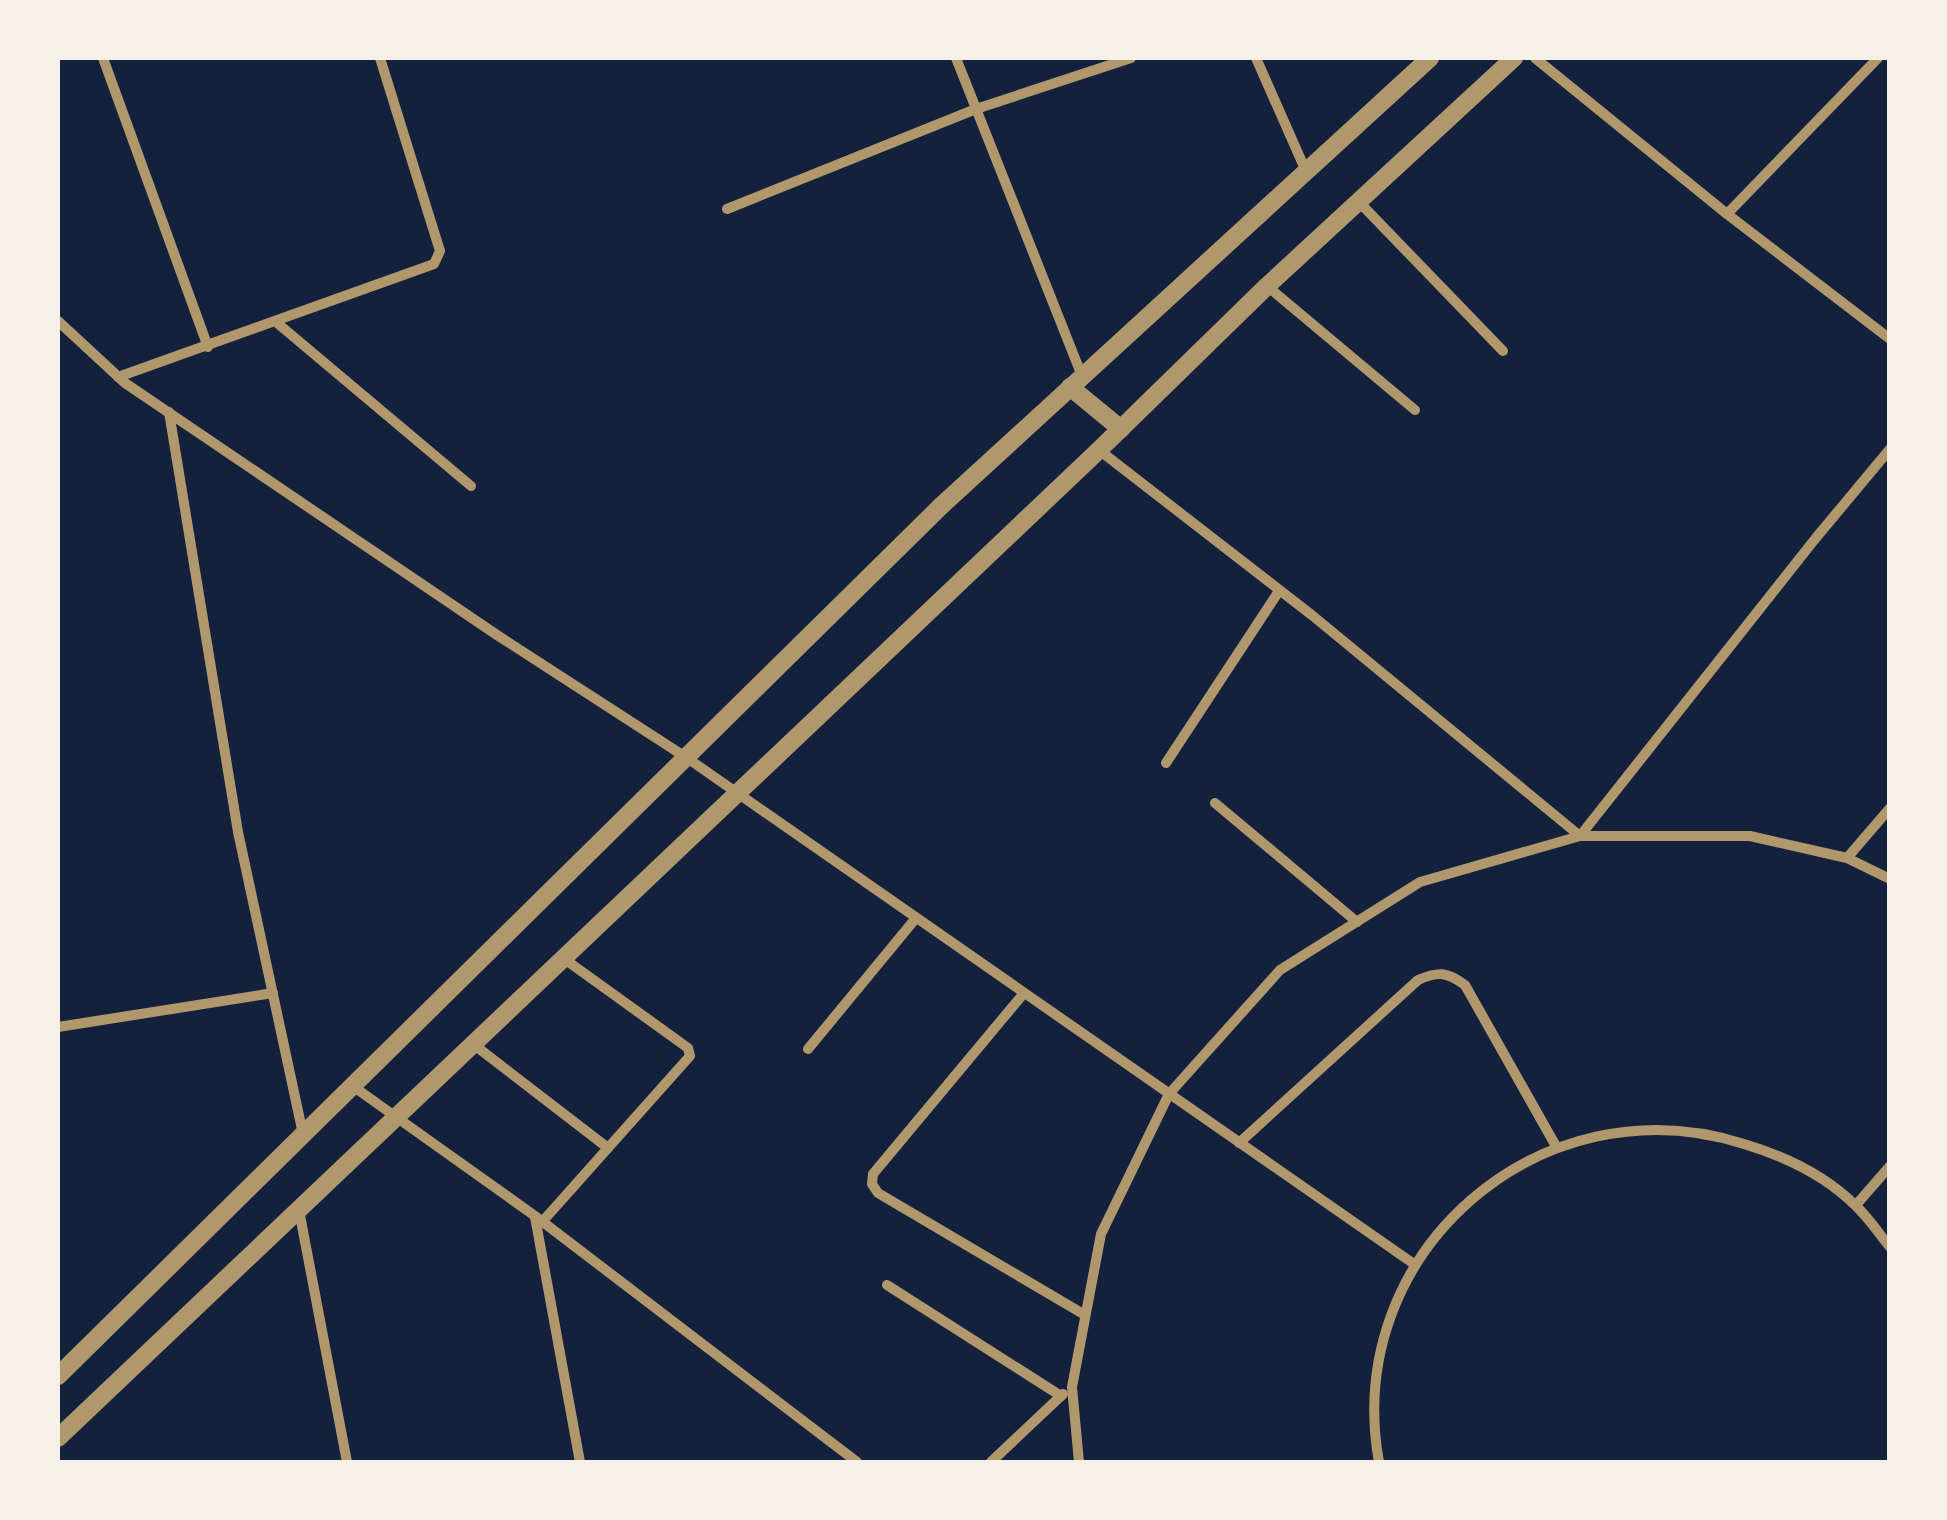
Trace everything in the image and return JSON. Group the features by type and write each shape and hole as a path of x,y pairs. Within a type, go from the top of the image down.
{"street":[{"path":"103,58 208,347"},
{"path":"118,377 434,264 440,258 380,58"},
{"path":"956,58 1076,381 1120,429"},
{"path":"726,209 976,108 1131,58"},
{"path":"1256,58 1305,169"},
{"path":"58,1438 1267,286 1514,58"},
{"path":"1535,58 1727,214 1890,338"},
{"path":"1727,214 1878,58"},
{"path":"58,1376 940,508 1420,62"},
{"path":"1359,202 1503,352"},
{"path":"1267,286 1416,410"},
{"path":"58,321 118,377 480,624 686,758 1414,1264"},
{"path":"276,322 471,486"},
{"path":"169,412 238,832 304,1136"},
{"path":"1580,836 1890,449"},
{"path":"1099,450 1580,836"},
{"path":"1166,763 1280,592"},
{"path":"1215,803 1357,922"},
{"path":"1847,858 1890,808"},
{"path":"1079,1462 1072,1387 1101,1234 1169,1094 1280,970 1420,882 1580,836 1750,836 1847,858 1890,879"},
{"path":"808,1049 916,918"},
{"path":"539,1219 608,1148 688,1059 690,1052 563,958"},
{"path":"1240,1143 1418,980 1436,972 1450,974 1465,985 1557,1148"},
{"path":"58,1027 273,993"},
{"path":"1024,993 873,1174 872,1184 878,1193 1086,1315"},
{"path":"472,1043 608,1148"},
{"path":"354,1086 539,1219 857,1462"},
{"path":"1379,1462 1372,1422 1381,1340 1414,1264 1468,1199 1539,1154 1620,1130 1705,1131 1786,1157 1856,1205 1890,1248"},
{"path":"1856,1205 1890,1166"},
{"path":"299,1210 346,1462"},
{"path":"539,1219 580,1462"},
{"path":"887,1285 1061,1396"},
{"path":"991,1462 1072,1387"}]}
